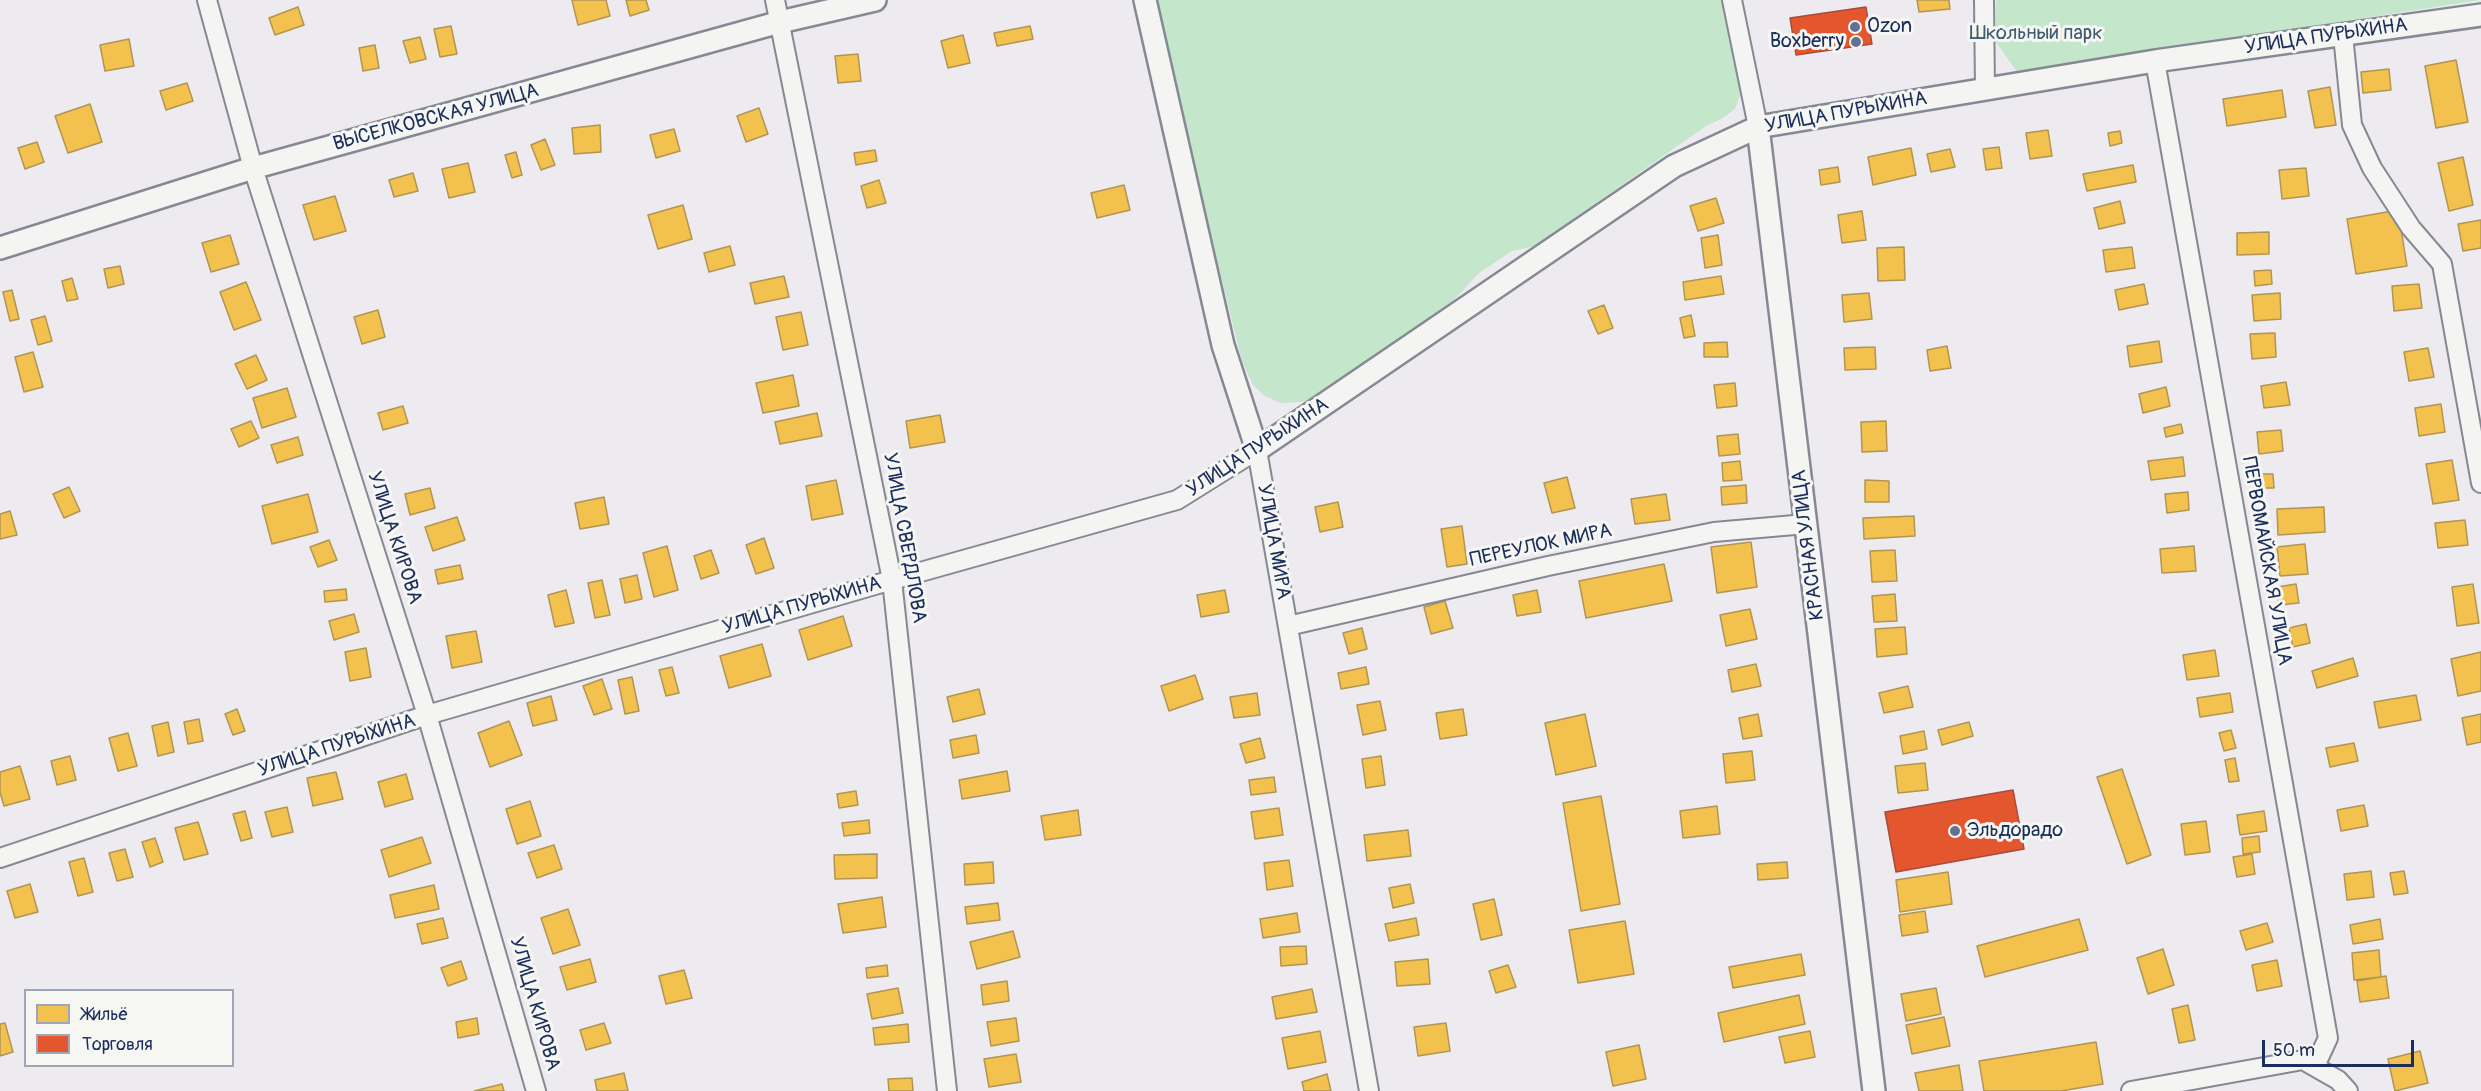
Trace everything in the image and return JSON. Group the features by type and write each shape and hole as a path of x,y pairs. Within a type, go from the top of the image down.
{"street":[{"name":"УЛИЦА КИРОВА","path":"207,0 253,168 427,716 536,1091"},
{"name":"УЛИЦА СВЕРДЛОВА","path":"775,0 892,580 947,1091"},
{"name":"ВЫСЕЛКОВСКАЯ УЛИЦА","path":"0,248 253,168 780,22 875,0"},
{"name":"КРАСНАЯ УЛИЦА","path":"1732,0 1758,127 1874,1091"},
{"path":"1984,0 1985,88"},
{"name":"УЛИЦА МИРА","path":"1142,4 1223,345 1257,450 1369,1091"},
{"name":"УЛИЦА ПУРЫХИНА","path":"0,858 427,716 892,580 1177,500 1257,450 1674,166 1758,127 2155,61 2481,15"},
{"path":"2343,34 2352,125 2372,168 2411,228 2442,264 2481,483"},
{"name":"ПЕРВОМАЙСКАЯ УЛИЦА","path":"2155,61 2328,1038 2314,1066"},
{"name":"ПЕРЕУЛОК МИРА","path":"1288,626 1548,566 1714,532 1806,524"},
{"path":"2131,1091 2303,1060 2338,1080 2348,1091"}],"green space":[{"path":"1152,0 1723,0 1741,80 1740,96 1735,109 1723,118 1706,126 1535,246 1512,251 1479,273 1453,301 1318,396 1302,402 1281,403 1265,396 1253,385 1242,361"},
{"name":"Школьный парк","path":"1996,0 2481,0 2017,72 1996,42"}],"building: Жильё":[{"path":"572,0 606,0 610,16 578,25"},
{"path":"626,0 646,0 649,10 630,16"},
{"path":"1917,0 1949,0 1950,9 1919,12"},
{"path":"298,7 304,25 275,35 269,18"},
{"path":"451,26 457,54 440,57 434,29"},
{"path":"1030,26 1033,39 997,46 994,33"},
{"path":"963,35 970,63 948,68 941,41"},
{"path":"420,37 426,59 410,63 403,41"},
{"path":"129,39 134,66 105,71 100,45"},
{"path":"375,45 379,68 363,71 359,48"},
{"path":"858,54 861,81 838,83 835,56"},
{"path":"2456,60 2468,122 2436,128 2425,66"},
{"path":"2389,69 2391,90 2363,93 2361,72"},
{"path":"187,83 193,101 166,110 160,91"},
{"path":"2330,87 2336,125 2315,128 2308,91"},
{"path":"2282,90 2286,117 2227,126 2223,99"},
{"path":"90,104 102,142 68,153 55,116"},
{"path":"759,108 768,134 746,142 737,116"},
{"path":"600,125 601,152 574,154 572,128"},
{"path":"674,129 680,151 656,158 650,135"},
{"path":"2048,130 2052,156 2030,159 2026,133"},
{"path":"2120,131 2122,143 2110,146 2108,133"},
{"path":"545,139 555,165 541,170 531,145"},
{"path":"37,142 44,162 25,169 18,148"},
{"path":"1999,147 2002,168 1986,170 1983,149"},
{"path":"1911,148 1916,175 1873,185 1868,157"},
{"path":"1950,149 1955,167 1931,172 1927,154"},
{"path":"875,150 877,161 856,165 854,153"},
{"path":"516,152 522,175 512,178 505,155"},
{"path":"2463,157 2473,205 2449,211 2438,163"},
{"path":"468,163 475,192 449,198 442,169"},
{"path":"2133,165 2136,182 2087,191 2083,174"},
{"path":"1838,167 1840,182 1821,185 1819,170"},
{"path":"2306,168 2309,196 2282,199 2279,170"},
{"path":"413,173 418,191 394,197 389,180"},
{"path":"879,180 886,203 867,208 861,186"},
{"path":"1124,185 1130,210 1097,218 1091,193"},
{"path":"335,196 346,231 314,240 303,205"},
{"path":"1716,198 1724,223 1698,231 1690,206"},
{"path":"2120,201 2125,223 2099,229 2094,208"},
{"path":"683,205 692,239 658,249 648,215"},
{"path":"2398,210 2407,266 2356,274 2347,219"},
{"path":"1862,211 1866,240 1842,243 1838,215"},
{"path":"2481,220 2481,248 2463,251 2458,224"},
{"path":"2269,232 2269,254 2237,255 2237,233"},
{"path":"230,235 239,264 211,272 202,243"},
{"path":"1718,235 1722,265 1705,268 1701,238"},
{"path":"730,246 735,265 709,272 704,253"},
{"path":"1904,247 1905,280 1878,281 1877,248"},
{"path":"2132,247 2135,268 2106,272 2103,250"},
{"path":"120,266 124,284 108,288 104,269"},
{"path":"2271,270 2272,284 2255,286 2254,271"},
{"path":"784,276 789,297 755,304 750,283"},
{"path":"1721,276 1724,294 1685,300 1683,282"},
{"path":"72,278 78,299 67,301 62,281"},
{"path":"246,282 261,320 234,330 220,292"},
{"path":"2144,284 2148,304 2119,310 2115,290"},
{"path":"2419,284 2422,308 2394,311 2392,286"},
{"path":"12,290 19,319 10,321 3,292"},
{"path":"1869,293 1872,319 1844,322 1842,295"},
{"path":"2280,293 2281,319 2254,321 2252,295"},
{"path":"1604,305 1613,328 1598,334 1588,311"},
{"path":"378,310 385,337 362,344 354,317"},
{"path":"801,312 808,345 783,350 776,317"},
{"path":"1691,315 1695,336 1684,338 1680,318"},
{"path":"45,316 52,341 38,345 31,320"},
{"path":"2275,333 2276,357 2252,359 2250,334"},
{"path":"2159,341 2162,362 2130,367 2127,346"},
{"path":"1727,342 1728,357 1704,357 1704,343"},
{"path":"1947,346 1951,368 1930,371 1927,350"},
{"path":"1875,347 1876,369 1845,370 1844,348"},
{"path":"2428,348 2434,377 2409,381 2404,352"},
{"path":"33,352 43,387 24,392 15,357"},
{"path":"256,355 267,380 247,389 235,364"},
{"path":"793,375 799,406 763,413 756,383"},
{"path":"2286,382 2290,405 2264,408 2261,386"},
{"path":"1735,383 1737,406 1717,408 1714,385"},
{"path":"2166,387 2170,406 2143,413 2139,394"},
{"path":"287,388 296,417 262,428 253,398"},
{"path":"2441,404 2445,432 2419,436 2415,408"},
{"path":"403,406 408,423 383,430 378,413"},
{"path":"817,413 822,436 780,444 775,422"},
{"path":"940,415 945,442 910,448 906,421"},
{"path":"251,421 259,438 239,447 231,429"},
{"path":"1886,421 1887,451 1862,452 1861,422"},
{"path":"2181,424 2183,433 2166,437 2164,428"},
{"path":"2281,430 2283,451 2259,454 2257,432"},
{"path":"1738,434 1740,454 1719,456 1717,436"},
{"path":"298,437 303,455 277,463 271,445"},
{"path":"2183,457 2185,476 2151,480 2148,461"},
{"path":"2452,460 2459,500 2433,504 2426,464"},
{"path":"1740,461 1742,480 1723,481 1722,463"},
{"path":"2255,474 2273,474 2274,488 2256,488"},
{"path":"1567,477 1575,508 1552,513 1544,483"},
{"path":"836,480 843,514 812,520 806,486"},
{"path":"1865,480 1889,481 1889,502 1865,502"},
{"path":"1746,485 1747,503 1722,505 1721,487"},
{"path":"69,487 80,511 64,518 53,494"},
{"path":"430,488 435,508 410,515 405,494"},
{"path":"2188,492 2189,510 2167,513 2165,494"},
{"path":"308,494 318,532 272,544 262,506"},
{"path":"1666,494 1670,520 1635,524 1631,499"},
{"path":"604,497 609,524 580,529 575,503"},
{"path":"1338,502 1343,527 1320,532 1315,507"},
{"path":"2324,507 2325,532 2278,535 2277,509"},
{"path":"10,511 17,535 0,539 0,514"},
{"path":"1914,516 1915,536 1864,539 1863,518"},
{"path":"457,517 465,540 433,551 425,527"},
{"path":"2465,520 2468,545 2438,548 2435,523"},
{"path":"1462,526 1467,564 1447,567 1441,529"},
{"path":"764,538 774,568 756,574 746,545"},
{"path":"329,540 337,560 318,567 310,547"},
{"path":"1751,542 1757,587 1717,593 1711,547"},
{"path":"2305,544 2308,574 2280,576 2277,547"},
{"path":"667,546 678,590 654,597 643,553"},
{"path":"2194,546 2196,571 2162,573 2160,549"},
{"path":"711,550 719,573 701,579 694,556"},
{"path":"1895,550 1897,581 1872,582 1870,551"},
{"path":"1664,564 1672,601 1586,618 1579,581"},
{"path":"460,565 463,579 438,584 435,570"},
{"path":"637,575 642,599 625,603 620,579"},
{"path":"602,580 610,615 595,618 588,583"},
{"path":"2296,584 2299,603 2279,605 2277,587"},
{"path":"2473,584 2479,623 2457,626 2452,587"},
{"path":"346,589 347,600 325,602 324,591"},
{"path":"566,590 574,623 555,627 548,595"},
{"path":"1225,590 1229,612 1201,617 1197,595"},
{"path":"1537,590 1541,612 1517,616 1513,595"},
{"path":"1895,594 1897,621 1874,622 1872,596"},
{"path":"1445,601 1453,628 1431,634 1424,607"},
{"path":"1750,609 1757,639 1726,646 1720,615"},
{"path":"354,614 359,632 334,640 329,621"},
{"path":"843,616 852,646 808,660 799,630"},
{"path":"2306,624 2310,643 2293,647 2289,628"},
{"path":"1905,627 1907,654 1877,657 1875,629"},
{"path":"1362,628 1367,649 1349,654 1343,633"},
{"path":"476,631 482,662 452,668 446,636"},
{"path":"762,644 771,676 729,688 720,656"},
{"path":"366,648 371,677 350,681 345,652"},
{"path":"2215,650 2219,676 2187,680 2183,655"},
{"path":"2481,652 2481,691 2458,696 2451,659"},
{"path":"2353,658 2358,676 2317,688 2312,671"},
{"path":"1756,664 1761,686 1732,692 1728,670"},
{"path":"672,667 679,693 666,696 659,670"},
{"path":"1366,667 1369,684 1341,689 1338,673"},
{"path":"1195,675 1203,699 1169,711 1161,686"},
{"path":"632,677 639,711 625,714 618,680"},
{"path":"602,679 612,709 594,715 583,686"},
{"path":"1908,686 1913,707 1884,713 1879,693"},
{"path":"979,689 985,714 953,722 947,697"},
{"path":"1257,693 1260,715 1234,718 1230,697"},
{"path":"2230,693 2233,712 2200,717 2197,698"},
{"path":"2416,695 2421,720 2379,728 2374,702"},
{"path":"551,696 557,720 533,726 527,703"},
{"path":"1380,701 1386,730 1363,735 1357,705"},
{"path":"237,709 245,731 233,735 225,714"},
{"path":"1463,709 1467,735 1440,739 1436,713"},
{"path":"1585,714 1596,766 1556,775 1545,723"},
{"path":"1758,714 1762,736 1743,739 1739,718"},
{"path":"2481,714 2481,742 2467,745 2462,718"},
{"path":"199,719 203,741 188,744 184,722"},
{"path":"509,721 522,755 490,767 478,733"},
{"path":"168,722 174,752 158,756 152,726"},
{"path":"1969,722 1973,736 1942,745 1938,730"},
{"path":"2231,730 2236,748 2224,751 2219,733"},
{"path":"1924,731 1927,749 1903,754 1900,736"},
{"path":"128,733 137,766 118,771 109,738"},
{"path":"976,735 979,753 953,758 950,740"},
{"path":"1260,738 1265,758 1246,763 1240,744"},
{"path":"2354,743 2358,761 2330,767 2326,748"},
{"path":"1752,751 1755,780 1726,783 1723,754"},
{"path":"70,756 76,780 57,785 51,761"},
{"path":"1381,756 1385,785 1366,788 1362,759"},
{"path":"2235,758 2239,781 2229,782 2225,760"},
{"path":"1925,763 1928,790 1898,793 1895,766"},
{"path":"20,766 30,799 4,806 0,792 0,772"},
{"path":"2122,769 2151,855 2127,864 2097,777"},
{"path":"1007,771 1010,791 962,799 959,780"},
{"path":"336,772 343,799 313,806 307,778"},
{"path":"406,774 413,799 385,807 378,782"},
{"path":"1274,777 1276,792 1251,795 1249,780"},
{"path":"856,791 858,805 839,808 837,794"},
{"path":"1601,796 1620,904 1581,911 1563,803"},
{"path":"530,801 541,836 517,844 506,809"},
{"path":"2364,805 2368,826 2341,831 2337,810"},
{"path":"1717,806 1720,834 1683,838 1680,811"},
{"path":"287,807 293,832 272,837 265,812"},
{"path":"1279,808 1283,835 1255,839 1251,812"},
{"path":"1078,810 1081,835 1045,840 1041,816"},
{"path":"245,811 252,838 241,841 233,814"},
{"path":"2264,811 2267,831 2240,835 2237,815"},
{"path":"869,820 870,833 844,836 842,823"},
{"path":"2206,821 2210,852 2185,855 2181,824"},
{"path":"198,822 208,854 184,860 175,828"},
{"path":"1408,830 1411,856 1367,861 1364,835"},
{"path":"2259,836 2260,852 2243,854 2242,838"},
{"path":"422,837 431,863 389,877 381,850"},
{"path":"155,838 163,862 150,867 142,842"},
{"path":"554,845 562,869 537,878 528,853"},
{"path":"125,849 133,877 117,881 109,853"},
{"path":"877,854 877,878 835,879 834,855"},
{"path":"2252,854 2255,874 2237,877 2233,857"},
{"path":"84,858 93,892 78,896 69,862"},
{"path":"1289,860 1293,886 1267,890 1264,863"},
{"path":"993,862 994,883 965,885 964,864"},
{"path":"1787,862 1788,878 1758,880 1757,864"},
{"path":"2371,871 2374,897 2347,900 2344,874"},
{"path":"2404,871 2408,893 2394,895 2390,873"},
{"path":"1948,872 1952,904 1900,912 1896,880"},
{"path":"30,884 38,912 15,918 7,891"},
{"path":"1410,884 1414,903 1393,908 1389,888"},
{"path":"434,885 439,909 395,918 390,895"},
{"path":"882,897 886,927 843,933 838,904"},
{"path":"1494,899 1502,935 1481,940 1473,904"},
{"path":"998,903 1000,920 967,924 965,907"},
{"path":"568,909 580,945 553,954 541,918"},
{"path":"1925,911 1928,932 1902,936 1899,915"},
{"path":"1297,913 1300,932 1263,938 1260,919"},
{"path":"443,918 448,938 422,944 417,924"},
{"path":"1416,918 1419,935 1389,941 1385,924"},
{"path":"2079,919 2088,950 1985,977 1977,946"},
{"path":"2380,919 2383,939 2353,944 2350,925"},
{"path":"1625,921 1634,974 1578,983 1569,930"},
{"path":"2267,923 2273,942 2246,950 2240,931"},
{"path":"1013,931 1020,957 977,969 970,942"},
{"path":"1306,946 1307,964 1281,966 1280,947"},
{"path":"2163,949 2174,985 2148,994 2137,958"},
{"path":"2379,950 2381,977 2354,980 2352,953"},
{"path":"1801,954 1805,975 1733,988 1729,967"},
{"path":"590,959 596,982 567,990 560,967"},
{"path":"1428,959 1430,984 1397,986 1395,962"},
{"path":"2277,960 2282,986 2257,991 2252,965"},
{"path":"461,961 467,979 448,986 441,968"},
{"path":"887,965 888,976 867,978 866,968"},
{"path":"1508,965 1516,987 1496,993 1489,971"},
{"path":"684,970 692,998 666,1004 659,976"},
{"path":"2386,976 2389,998 2360,1002 2357,981"},
{"path":"1007,981 1009,1001 983,1005 981,985"},
{"path":"898,988 903,1013 872,1019 867,994"},
{"path":"1936,988 1941,1014 1906,1021 1901,994"},
{"path":"1312,989 1317,1012 1276,1019 1272,997"},
{"path":"1799,995 1805,1024 1724,1042 1718,1013"},
{"path":"2188,1005 2195,1040 2179,1043 2172,1009"},
{"path":"1944,1017 1950,1046 1912,1054 1906,1025"},
{"path":"477,1018 479,1034 458,1038 456,1022"},
{"path":"1016,1018 1019,1041 991,1046 987,1022"},
{"path":"5,1023 13,1052 0,1056 0,1024"},
{"path":"604,1023 611,1043 586,1050 580,1030"},
{"path":"1446,1023 1450,1051 1418,1056 1414,1027"},
{"path":"908,1024 909,1042 875,1045 873,1028"},
{"path":"1320,1031 1326,1062 1288,1069 1282,1038"},
{"path":"1810,1031 1815,1057 1785,1063 1779,1037"},
{"path":"2096,1042 2103,1084 2061,1091 1984,1091 1979,1061"},
{"path":"1639,1045 1646,1079 1613,1086 1606,1052"},
{"path":"2420,1051 2428,1083 2395,1091 2388,1059"},
{"path":"1016,1054 1021,1082 989,1087 984,1059"},
{"path":"1959,1065 1963,1091 1919,1091 1915,1073"},
{"path":"624,1073 628,1091 597,1091 595,1080"},
{"path":"1327,1074 1331,1091 1304,1091 1302,1082"},
{"path":"912,1078 913,1091 889,1091 888,1079"},
{"path":"502,1084 504,1091 474,1091"}],"building: Торговля":[{"path":"1866,7 1872,44 1796,55 1790,18"},
{"name":"Эльдорадо","path":"2013,790 2024,849 1896,872 1885,812"}],"place":[{"name":"Ozon","path":"1855,27"},
{"name":"Boxberry","path":"1856,42"},
{"name":"Эльдорадо","path":"1955,831"}]}
